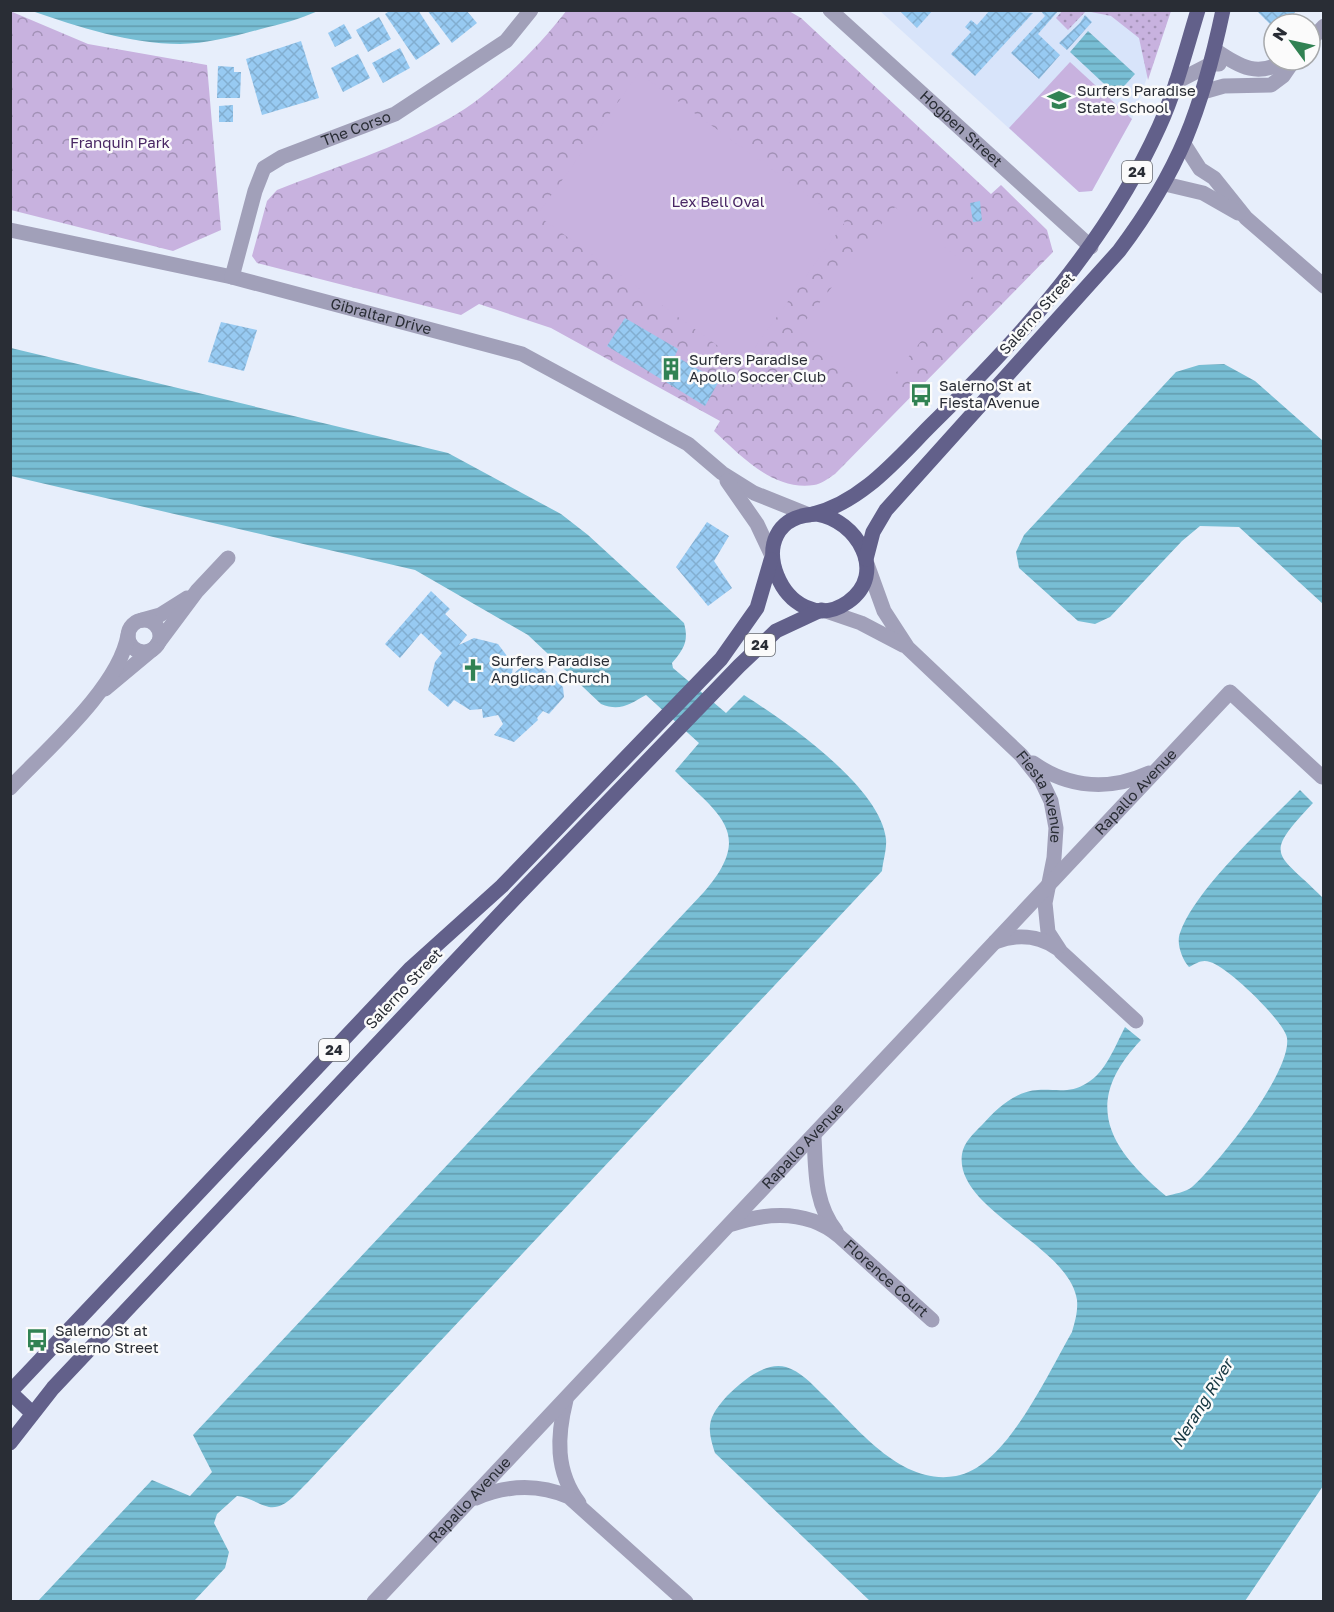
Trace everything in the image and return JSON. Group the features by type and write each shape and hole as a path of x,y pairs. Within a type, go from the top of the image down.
{"main road":[{"name":"24","path":"1176,82 1198,10"},
{"name":"24","path":"1165,184 1184,144 1203,92 1223,10"},
{"name":"Salerno Street","path":"811,514 842,504 880,476 1025,328 1091,247 1112,216 1159,126 1176,82"},
{"name":"Salerno Street","path":"867,562 873,532 886,510 1119,251 1165,184"},
{"name":"24","path":"772,558 783,529 793,521 811,514"},
{"path":"811,514 835,519 844,525 857,538 867,562"},
{"name":"Salerno Street","path":"10,1392 411,968 478,910 543,845 731,648 761,597 772,558"},
{"path":"772,558 775,575 784,590 804,605 822,610"},
{"name":"24","path":"822,610 840,606 851,600 863,583 867,562"},
{"name":"Salerno Street","path":"10,1443 32,1413 554,857 710,696 776,631 822,610"},
{"path":"543,845 554,857"},
{"path":"10,1392 32,1413"}],"street":[{"name":"The Corso","path":"232,277 255,191 264,168 282,157 395,114 506,41 531,10"},
{"name":"Hogben Street","path":"830,10 1091,247"},
{"path":"1176,82 1213,57 1254,70 1262,69"},
{"path":"1203,92 1224,86 1271,85 1285,72"},
{"path":"1184,144 1200,169 1214,178 1246,218 1323,286"},
{"path":"1165,184 1203,193 1246,218"},
{"name":"Gibraltar Drive","path":"10,230 232,277 522,354 688,444 722,473 769,501 811,514"},
{"name":"Gibraltar Drive","path":"722,473 757,524 772,558"},
{"path":"10,788 100,692 155,647 196,591 228,558"},
{"name":"Fiesta Avenue","path":"867,562 884,611 909,648 1014,748 1041,780 1053,810 1056,844 1047,886 1045,921 1051,937 1061,952"},
{"path":"100,692 122,653 131,626 169,610 196,591"},
{"name":"Fiesta Avenue","path":"822,610 861,623 909,648"},
{"path":"128,635 130,644 136,650 146,652 155,647 159,638 156,626 148,621 139,621"},
{"name":"Rapallo Avenue","path":"374,1602 814,1137 1230,692 1322,777"},
{"name":"Fiesta Avenue","path":"1014,748 1045,771 1083,784 1121,783 1155,771"},
{"path":"995,942 1015,937 1034,938 1048,942 1136,1021"},
{"name":"Florence Court","path":"814,1137 817,1190 824,1212 839,1236"},
{"name":"Florence Court","path":"729,1225 763,1216 787,1215 817,1222 839,1236 932,1320"},
{"path":"567,1397 560,1429 560,1458 570,1489 584,1508"},
{"path":"470,1500 498,1490 528,1487 565,1496 584,1508 686,1602"}],"shaded area":[{"name":"Surfers Paradise State School","path":"880,11 1171,11 1132,119 1092,191 1079,192"}],"green space":[{"name":"Lex Bell Oval","path":"567,10 789,11 801,18 991,194 1001,185 1047,230 1053,252 835,474 817,484 799,485 785,483 771,477 747,461 714,431 720,421 551,328 479,304 461,315 257,263 252,256 267,201 277,190 387,148 450,118 498,83 542,40"},
{"path":"1063,10 1171,11 1148,80 1139,38 1111,16 1086,11 1068,30 1056,18"},
{"name":"Franquin Park","path":"10,11 88,44 207,65 221,230 173,251 11,210"},
{"path":"1070,62 1132,119 1092,191 1079,192 1009,128"},
{"path":"639,73 845,222 743,364 537,215"},
{"path":"895,207 976,272 879,394 798,330"}],"water":[{"path":"318,10 290,21 231,37 180,44 124,38 32,11"},
{"path":"1088,31 1135,74 1116,95 1070,52"},
{"path":"11,348 448,453 561,514 588,535 684,623 686,640 672,663 673,668 726,713 744,695 806,738 850,777 867,798 880,819 886,839 882,871 295,1495 286,1503 275,1507 237,1496 217,1514 214,1523 229,1552 225,1568 194,1601 38,1601 152,1480 190,1496 212,1472 193,1435 704,892 719,872 727,854 729,839 725,826 717,813 675,771 699,743 646,695 619,707 601,704 528,635 415,570 11,476"},
{"path":"1224,364 1255,381 1323,441 1323,604 1239,527 1200,526 1182,541 1110,617 1095,624 1078,621 1019,568 1016,552 1024,535 1176,372 1199,365"},
{"name":"Nerang River","path":"1300,790 1313,803 1286,834 1281,845 1281,854 1286,862 1323,898 1323,1486 1245,1601 870,1601 715,1453 710,1436 712,1416 727,1396 754,1374 770,1367 786,1367 810,1382 881,1451 916,1472 936,1477 956,1476 974,1469 992,1456 1024,1416 1072,1332 1077,1312 1077,1300 1069,1280 1055,1262 975,1193 964,1174 962,1154 965,1146 993,1113 1014,1097 1030,1091 1075,1089 1094,1078 1109,1058 1125,1027 1141,1040 1123,1062 1112,1084 1107,1104 1109,1123 1117,1141 1129,1160 1166,1196 1189,1189 1204,1175 1235,1139 1266,1094 1278,1072 1285,1053 1287,1038 1277,1020 1229,973 1207,961 1189,967 1180,951 1179,937 1200,897 1233,858"}],"building":[{"path":"391,10 418,10 440,44 416,60 385,14"},
{"path":"427,10 466,10 477,23 452,43"},
{"path":"899,10 933,10 917,28"},
{"path":"990,10 1033,13 975,76 951,54 971,32 965,27 971,20 977,25"},
{"path":"1040,10 1059,10 1038,34 1060,55 1039,79 1011,53 1045,16"},
{"path":"1260,10 1297,10 1295,12 1262,12 1262,16 1258,12"},
{"path":"1085,15 1092,22 1067,50 1059,43"},
{"path":"379,17 391,39 368,52 356,30"},
{"path":"344,24 352,38 335,47 328,33"},
{"path":"301,41 319,98 262,115 246,59"},
{"path":"400,48 410,68 383,83 372,63"},
{"path":"358,54 370,78 343,92 331,68"},
{"path":"218,66 234,67 234,72 241,72 240,98 217,98"},
{"path":"233,105 233,122 219,122 219,106"},
{"path":"980,201 982,221 973,222 970,203"},
{"name":"Surfers Paradise Apollo Soccer Club","path":"625,318 678,349 675,356 719,381 705,406 607,346"},
{"path":"221,322 257,330 244,371 208,362"},
{"path":"707,522 729,536 714,561 732,588 708,606 676,567"},
{"name":"Surfers Paradise Anglican Church","path":"431,591 450,609 445,614 467,635 459,645 474,638 498,644 513,664 512,675 532,658 563,687 564,697 549,714 543,711 537,718 538,720 514,742 494,735 503,724 498,715 483,718 482,709 470,710 454,700 448,707 428,690 435,662 442,653 421,633 400,658 385,644"}],"place":[{"name":"Surfers Paradise State School","path":"1059,100"},
{"name":"Surfers Paradise Apollo Soccer Club","path":"671,369"},
{"name":"Salerno St at Fiesta Avenue","path":"921,395"},
{"name":"Surfers Paradise Anglican Church","path":"473,670"},
{"name":"Salerno St at Salerno Street","path":"37,1340"}]}
